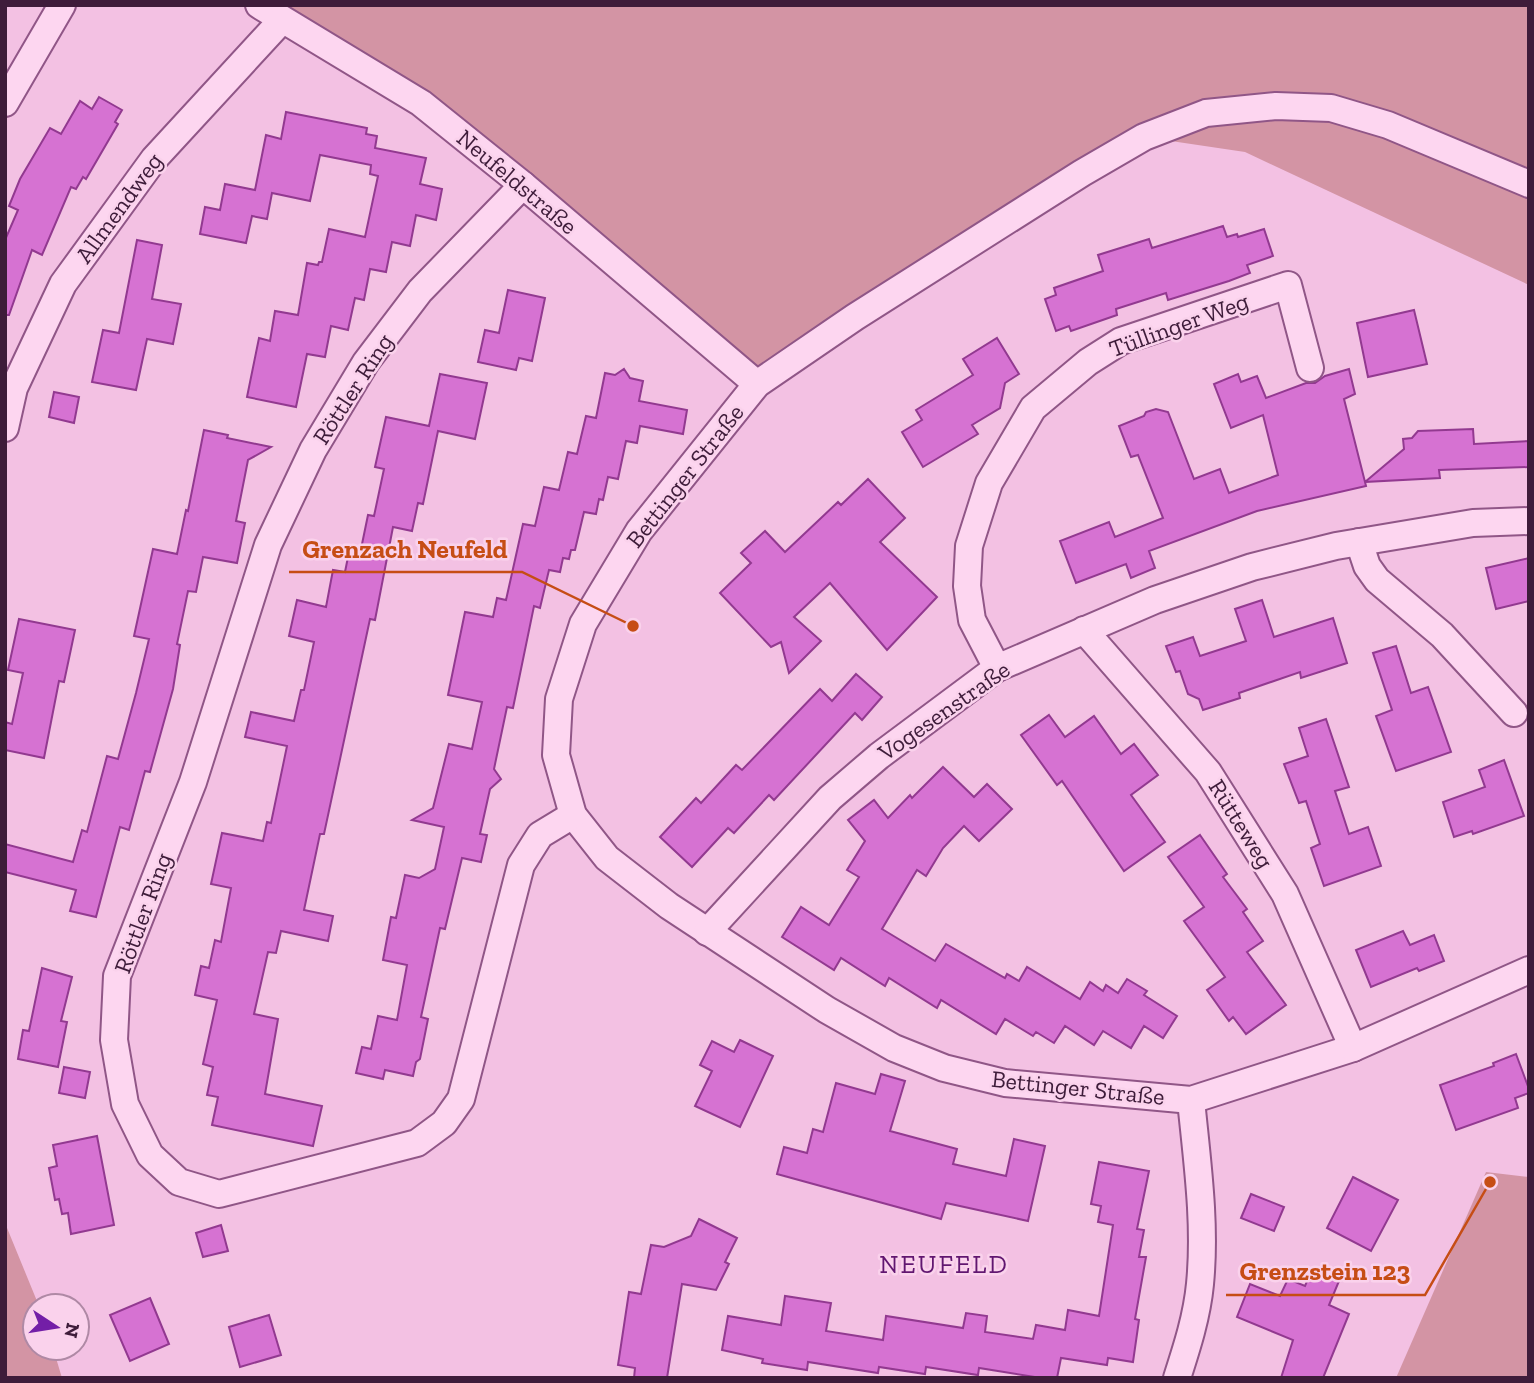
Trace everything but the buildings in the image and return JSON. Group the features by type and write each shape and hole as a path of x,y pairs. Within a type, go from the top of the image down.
{"street":[{"path":"5,103 62,5"},
{"name":"Neufeldstraße","path":"259,5 421,103 523,185 757,384"},
{"name":"Allmendweg","path":"5,428 14,388 63,284 154,159 282,20"},
{"name":"Bettinger Straße","path":"1529,184 1388,125 1331,108 1276,106 1206,113 1144,137 1082,173 855,317 757,384 639,531 583,624 559,699 556,755 573,815 607,858 668,906 827,1010 883,1042 944,1068 1005,1083 1191,1100 1353,1048 1529,970"},
{"name":"Röttler Ring","path":"523,185 420,291 366,362 313,450 268,545 193,782 117,976 114,1041 125,1104 150,1155 179,1182 219,1194 417,1143 444,1123 461,1100 521,864 540,835 573,815"},
{"name":"Tüllinger Weg","path":"997,668 972,620 967,586 969,546 989,483 1033,408 1088,362 1121,341 1288,285 1310,368"},
{"name":"Vogesenstraße","path":"707,932 830,798 879,756 997,668 1155,600 1252,567 1359,542 1473,523 1529,521"},
{"path":"1359,542 1367,566 1377,580 1442,635 1514,713"},
{"name":"Rütteweg","path":"1084,630 1208,772 1285,894 1353,1048"},
{"path":"1177,1378 1189,1342 1200,1284 1202,1220 1191,1100"}],"shaded area":[{"path":"259,5 1529,5 1529,285 1245,152 1144,137 757,384 523,185"},
{"path":"1486,1172 1529,1177 1529,1378 1396,1378"},
{"path":"5,1223 33,1292 21,1292 21,1362 57,1362 62,1378 5,1378"}],"place":[{"name":"Grenzach Neufeld","path":"633,626"},
{"name":"Grenzstein 123","path":"1490,1182"}],"district":[{"name":"NEUFELD","path":"944,1264"}]}
